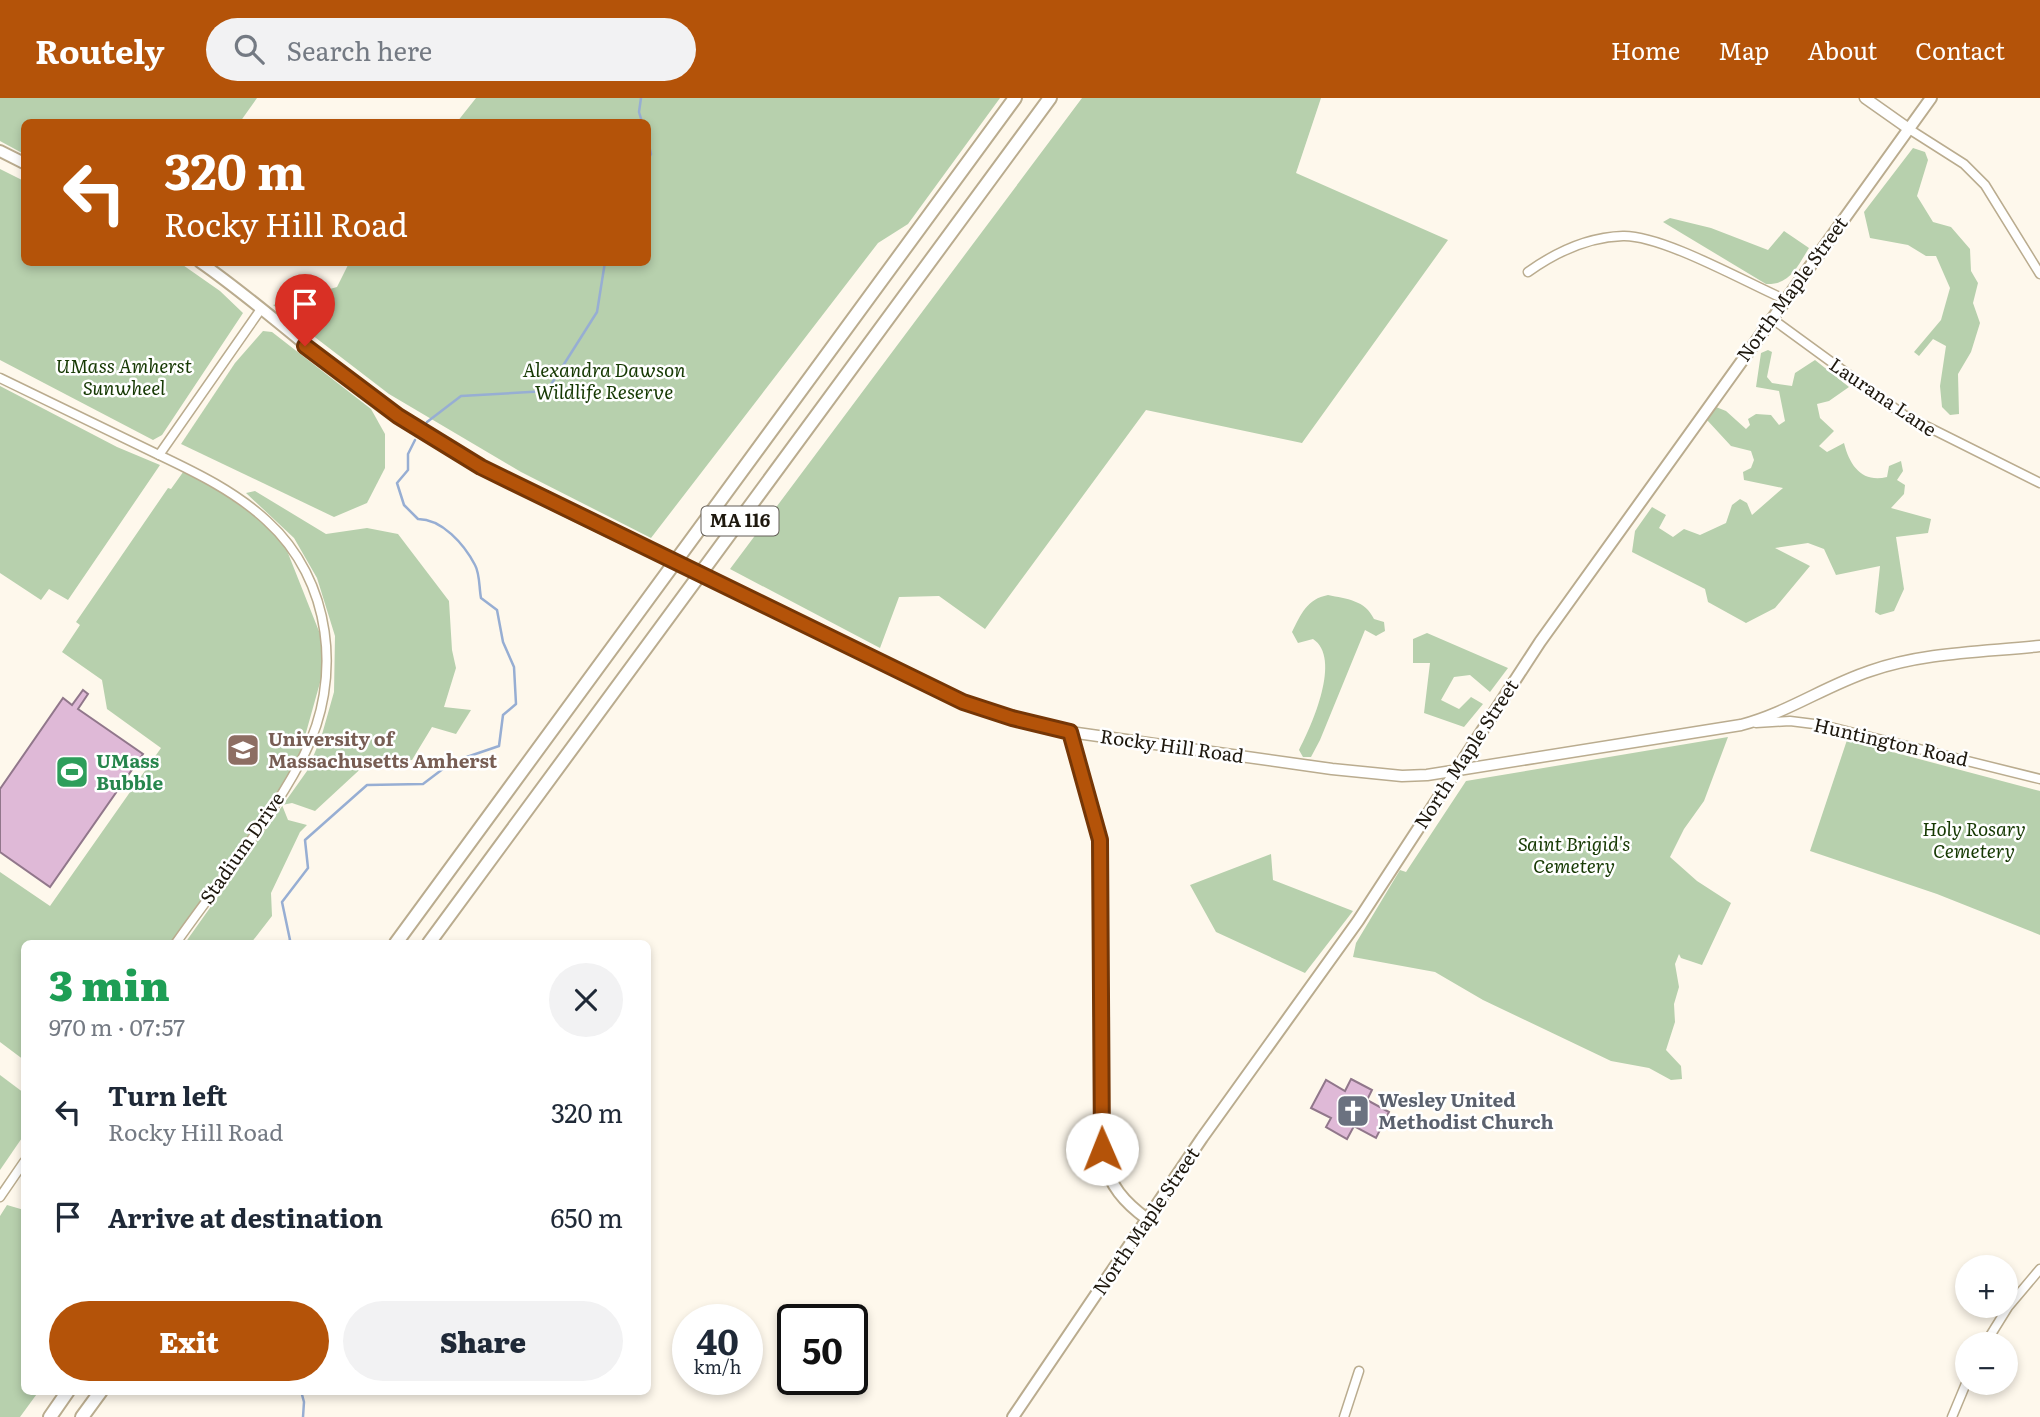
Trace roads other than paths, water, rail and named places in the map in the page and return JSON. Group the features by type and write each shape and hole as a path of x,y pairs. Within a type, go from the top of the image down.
{"main road":[{"name":"MA 116","path":"398,940 1015,98"},
{"name":"MA 116","path":"431,940 1050,98"},
{"name":"North Maple Street","path":"1013,1417 1147,1220 1358,921 1540,642 1931,98"},
{"path":"0,151 21,162"},
{"name":"Rocky Hill Road","path":"205,266 355,386 447,447 667,559 963,702 1012,718 1070,732"},
{"path":"1070,732 1100,840 1103,1158 1120,1196 1147,1220"},
{"path":"50,1417 65,1395"},
{"path":"82,1417 98,1395"}],"street":[{"path":"1865,98 1964,164 1985,185 2040,274"},
{"path":"1528,272 1567,248 1625,236 1654,242 1784,299"},
{"path":"159,455 261,309"},
{"name":"Laurana Lane","path":"1771,318 1904,415 2040,483"},
{"name":"Stadium Drive","path":"0,378 159,455 239,498 280,533 301,566 317,600 324,623 328,654 324,697 305,754 269,811 178,940"},
{"name":"Rocky Hill Road","path":"1070,732 1344,771 1402,776 1453,772 1741,724 1771,716 1843,681 1889,665 2040,646"},
{"name":"Huntington Road","path":"1741,724 1790,721 1822,725 2040,779"},
{"path":"0,1197 21,1166"},
{"path":"1992,1332 2008,1307 2040,1269"},
{"path":"1345,1417 1359,1371"},
{"path":"1952,1417 1961,1395"}],"waterway":[{"path":"641,98 641,119"},
{"path":"427,422 461,396 547,391 597,312 604,266"},
{"path":"290,940 282,902 308,868 305,840 367,785 423,784 452,762 499,746 503,715 516,704 514,667 503,642 497,610 481,598 475,565 465,549 444,528 418,519 404,505 397,483 408,470 408,454 415,440"},
{"path":"302,1395 303,1417"}],"place":[{"name":"University of Massachusetts Amherst","path":"243,750"},
{"name":"UMass Bubble","path":"72,772"},
{"name":"Wesley United Methodist Church","path":"1353,1111"}],"park label":[{"name":"UMass Amherst Sunwheel","path":"124,377"},
{"name":"Alexandra Dawson Wildlife Reserve","path":"604,381"},
{"name":"Holy Rosary Cemetery","path":"1974,840"},
{"name":"Saint Brigid's Cemetery","path":"1574,855"}]}
